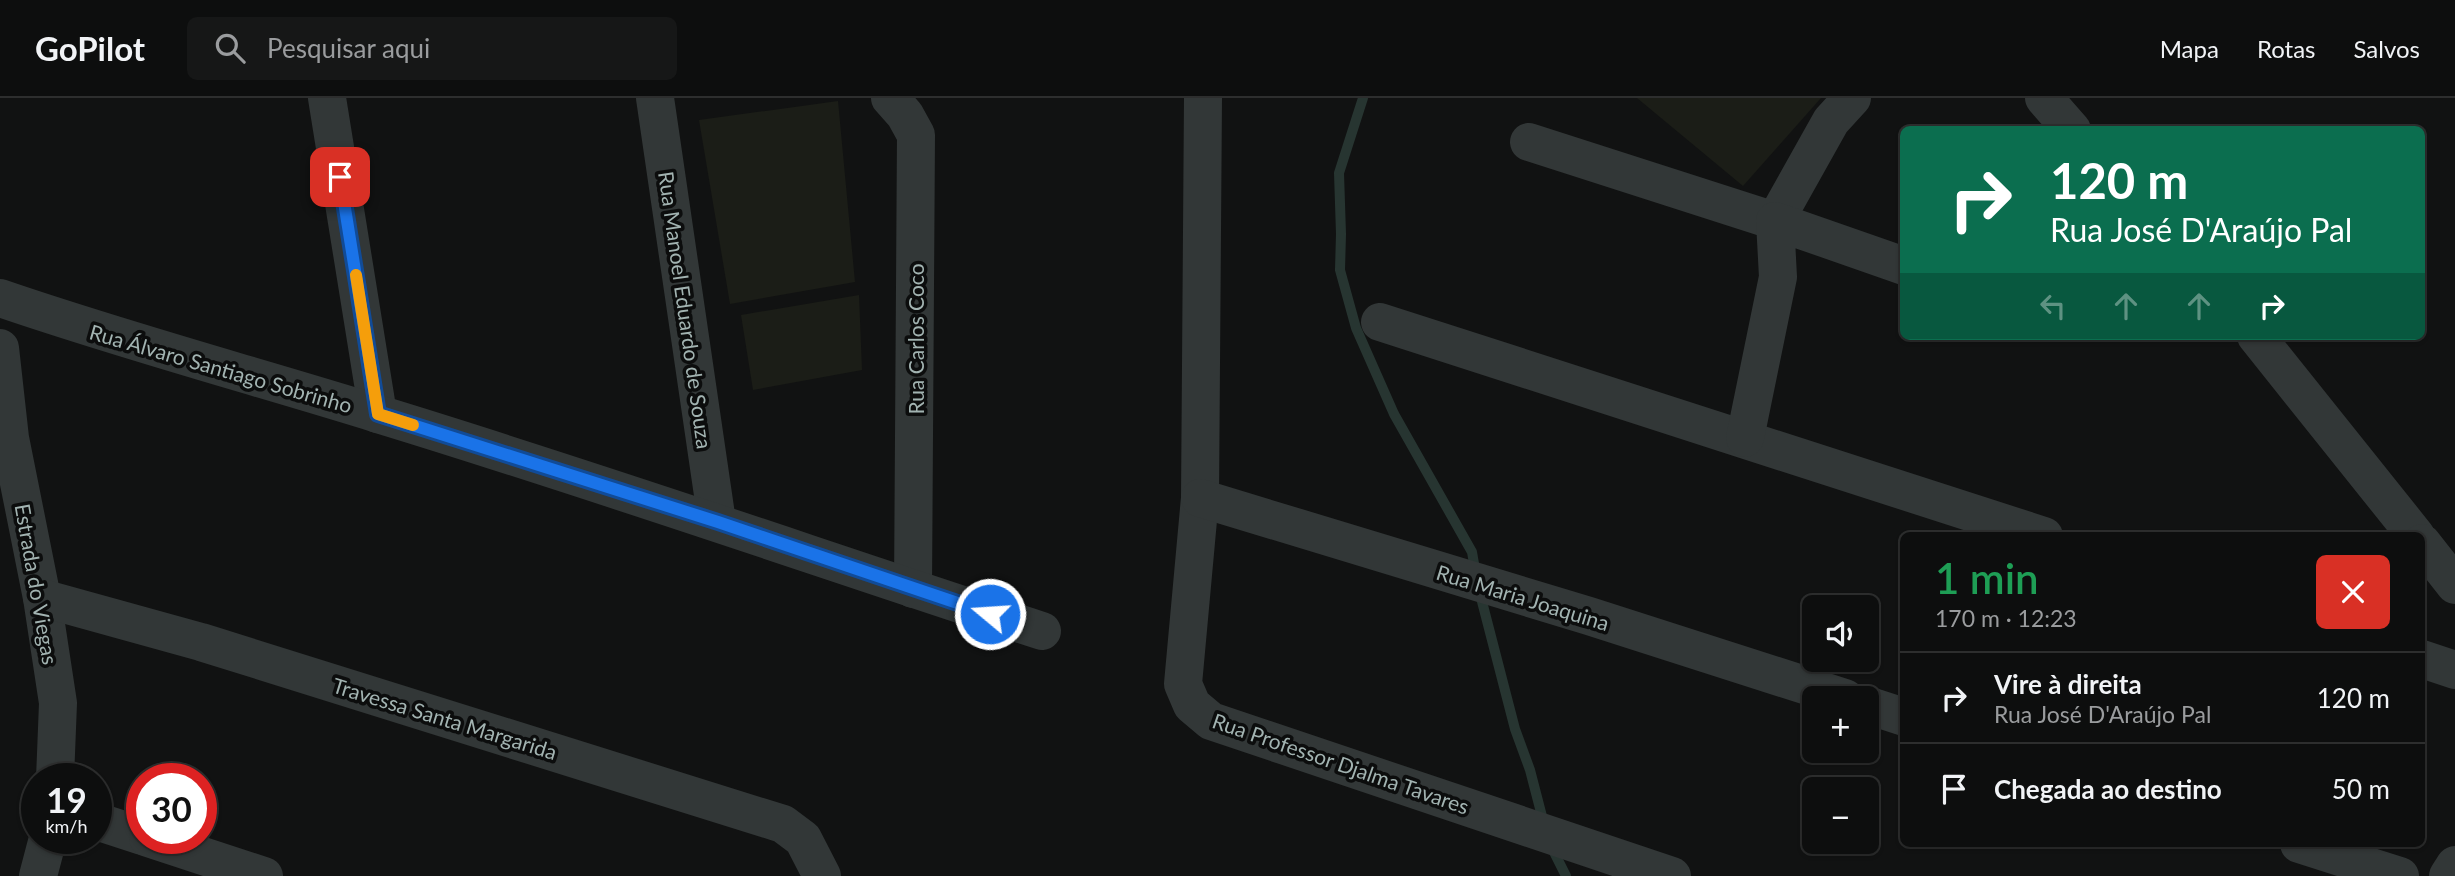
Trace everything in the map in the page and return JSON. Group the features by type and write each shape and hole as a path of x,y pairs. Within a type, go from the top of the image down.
{"street":[{"path":"327,98 378,414"},
{"name":"Rua Manoel Eduardo de Souza","path":"655,98 718,522"},
{"name":"Rua Carlos Coco","path":"890,98 905,115 916,135 913,589"},
{"name":"Rua Professor Djalma Tavares","path":"1203,98 1200,498 1183,684 1192,705 1211,720 1672,876"},
{"path":"1745,438 1778,277 1775,221 1831,121 1852,98"},
{"path":"2044,98 2068,126"},
{"path":"1529,142 1775,221 1900,265"},
{"name":"Rua Álvaro Santiago Sobrinho","path":"0,298 84,327 378,414 718,522 1042,631"},
{"path":"1380,322 2032,532"},
{"path":"2259,340 2413,532"},
{"name":"Estrada do Viegas","path":"0,348 5,437 42,598 58,703 56,763"},
{"name":"Rua Maria Joaquina","path":"1200,498 1576,612 1807,686"},
{"path":"2425,547 2455,584"},
{"name":"Travessa Santa Margarida","path":"42,598 201,642 783,824 803,839 822,876"},
{"path":"2425,660 2455,670"},
{"path":"1879,709 1900,716"},
{"path":"2308,847 2400,876"},
{"path":"38,876 44,854"},
{"path":"197,854 264,876"},
{"path":"2448,876 2455,865"}],"shaded area":[{"path":"1637,98 1821,98 1743,186"},
{"path":"838,101 855,282 730,304 699,120"},
{"path":"859,295 862,370 753,390 741,315"}],"waterway":[{"path":"1363,98 1339,173 1340,270 1356,328 1394,414 1472,552 1476,575"},
{"path":"1479,590 1515,729 1530,770 1544,824"},
{"path":"1551,846 1566,876"}],"slow traffic":[{"path":"356,275 378,414 413,425"}],"route":[{"path":"340,177 378,414 718,522 990,614"}]}
